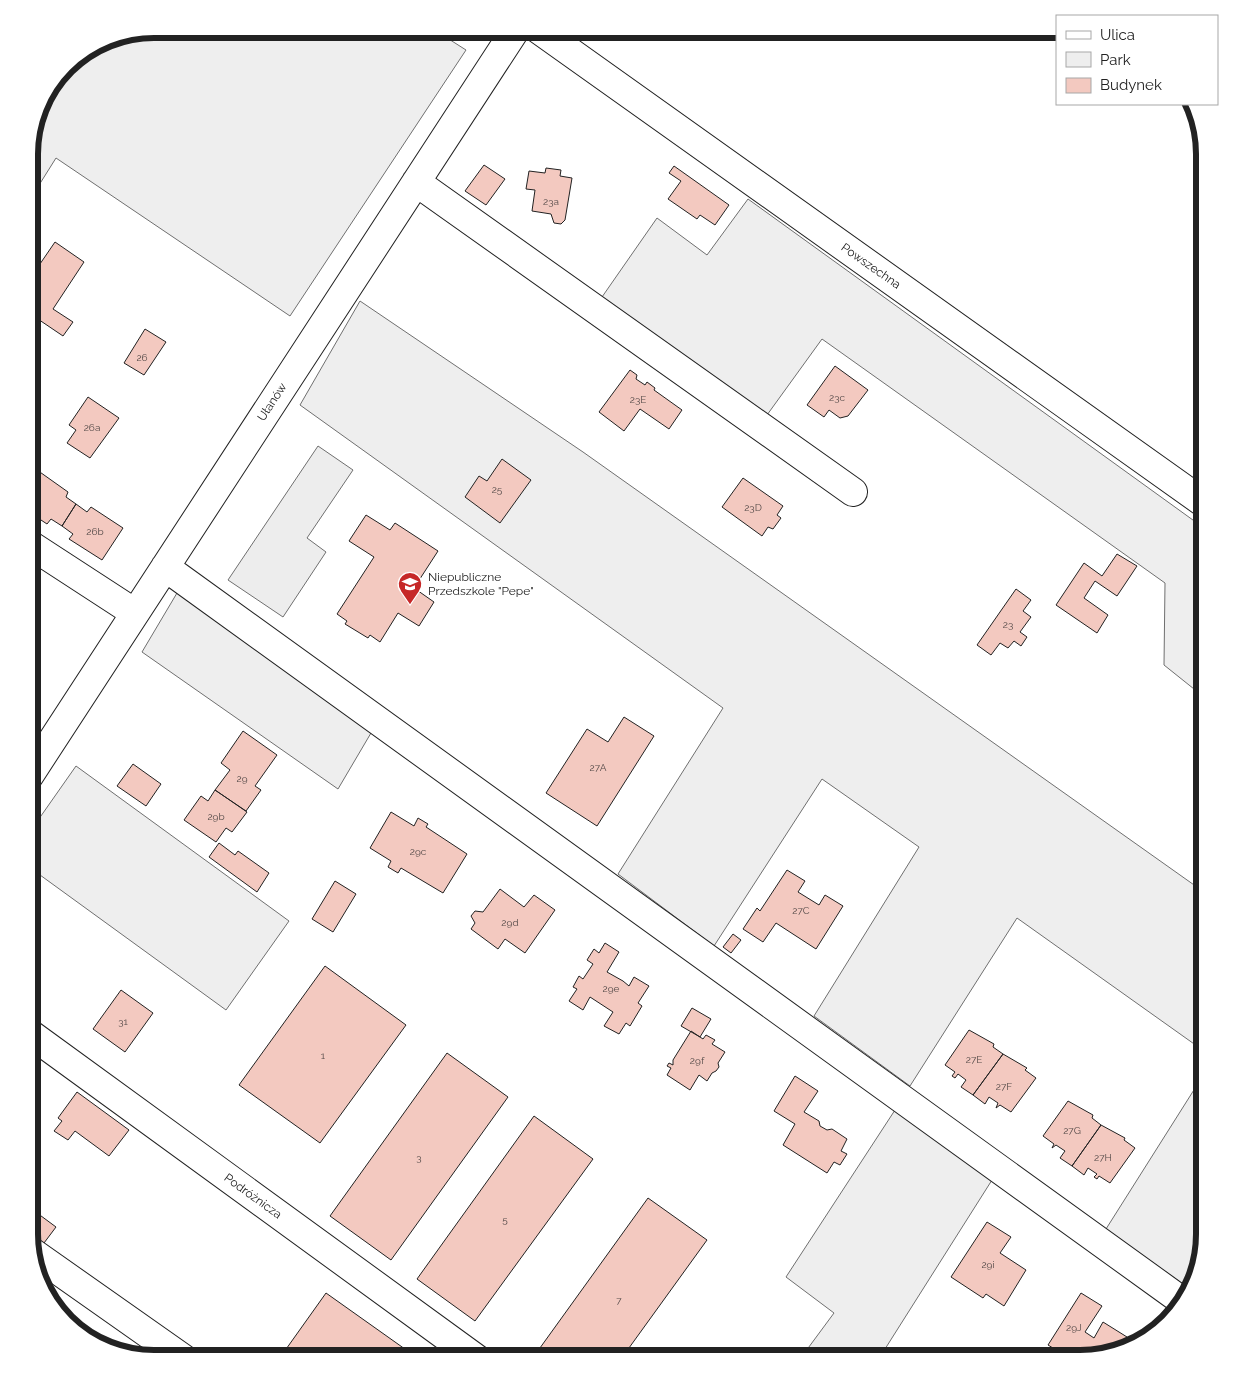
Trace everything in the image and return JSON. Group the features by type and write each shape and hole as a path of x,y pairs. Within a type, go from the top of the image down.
{"street":[{"name":"Ułanów","path":"38,762 416,182 503,38"},
{"name":"Powszechna","path":"551,38 1196,496"},
{"path":"416,182 853,492"},
{"path":"38,550 135,613"},
{"path":"165,567 1177,1297"},
{"name":"Podróżnicza","path":"38,1039 465,1350"},
{"path":"39,1257 171,1350"}],"green space":[{"path":"146,38 447,38 466,50 290,316 56,158 38,187 38,138 46,109 57,89 71,71 95,53 109,46 131,40"},
{"path":"748,199 1196,522 1196,691 1164,665 1165,583 822,339 767,415 602,297 657,218 707,255"},
{"path":"360,301 583,452 1196,886 1196,1045 1017,918 910,1086 814,1016 919,847 822,779 714,946 618,874 723,708 300,405"},
{"path":"177,593 371,733 338,789 142,652"},
{"path":"76,766 289,921 226,1010 38,874 38,820"},
{"path":"1196,1087 1196,1235 1192,1265 1184,1285 1106,1229"},
{"path":"895,1110 992,1180 885,1349 886,1350 807,1350 834,1313 786,1277"}],"shaded area":[{"path":"318,446 353,470 307,538 326,552 283,617 228,580"}],"building":[{"path":"484,165 505,179 486,205 465,191"},
{"path":"674,166 729,205 715,225 700,215 697,219 668,199 681,181 669,173"},
{"path":"546,168 561,170 560,176 572,178 565,220 561,224 554,223 551,214 532,211 535,190 526,189 529,171 545,173"},
{"path":"55,242 84,262 53,309 73,322 63,336 38,319 38,267"},
{"path":"145,329 166,342 144,375 124,363"},
{"path":"835,366 868,390 848,416 840,418 829,410 824,417 807,405"},
{"path":"630,370 637,375 636,379 645,385 647,382 655,388 654,390 682,410 669,429 640,409 624,431 599,412"},
{"path":"88,397 119,418 90,458 67,443 76,430 69,425"},
{"path":"502,459 531,480 500,523 465,497 479,476 487,481"},
{"path":"38,471 68,492 66,497 76,504 62,526 51,519 47,524 38,518"},
{"path":"743,478 783,506 777,515 781,518 773,529 768,527 762,536 722,507"},
{"path":"76,504 87,512 91,507 123,528 102,560 69,539 73,534 62,526"},
{"path":"366,515 390,530 395,523 438,551 414,588 434,602 419,626 398,613 380,642 370,635 368,638 345,624 347,621 337,614 374,557 349,541"},
{"path":"1117,554 1137,566 1117,596 1095,581 1084,598 1108,615 1097,633 1056,605 1084,563 1102,576"},
{"path":"1016,589 1031,600 1023,611 1031,617 1020,632 1027,637 1021,646 1014,641 1008,648 1000,643 991,655 977,645"},
{"path":"624,717 654,736 597,826 546,793 587,729 608,742"},
{"path":"243,731 277,755 255,786 261,790 246,811 215,790 230,770 221,763"},
{"path":"133,764 161,784 146,806 117,786"},
{"path":"215,790 247,812 232,832 226,828 216,842 184,820 201,796 208,801"},
{"path":"391,812 414,826 418,818 428,824 426,827 467,854 443,893 401,868 398,873 388,867 391,861 370,848"},
{"path":"219,843 235,855 238,851 269,873 257,892 209,857"},
{"path":"787,870 805,881 798,892 819,905 825,895 843,906 816,949 776,923 763,942 743,929 757,908 760,911"},
{"path":"335,881 356,894 333,932 312,919"},
{"path":"500,889 524,907 534,895 555,910 525,953 505,939 498,949 471,929 475,923 471,916 475,911 483,912"},
{"path":"733,934 741,940 731,953 723,947"},
{"path":"605,943 619,952 607,972 629,986 634,977 649,986 638,1003 642,1006 630,1026 626,1023 619,1034 604,1026 613,1012 590,997 583,1010 569,1001 577,989 573,987 579,976 583,979 593,964 587,960 594,949 599,953"},
{"path":"325,966 406,1025 320,1143 239,1085"},
{"path":"121,990 153,1013 125,1052 93,1029"},
{"path":"692,1008 711,1019 700,1037 681,1026"},
{"path":"969,1030 994,1044 993,1047 1003,1054 973,1095 961,1087 966,1080 958,1074 955,1078 952,1076 955,1072 945,1065"},
{"path":"691,1031 703,1039 706,1035 715,1040 712,1044 725,1052 718,1063 719,1067 707,1081 699,1075 690,1090 667,1075 671,1068 667,1066 669,1063 673,1065 673,1060"},
{"path":"447,1053 508,1097 391,1260 330,1216"},
{"path":"1003,1054 1027,1068 1025,1070 1036,1078 1011,1112 1000,1105 996,1108 998,1103 989,1097 985,1104 973,1095"},
{"path":"795,1076 818,1091 804,1112 819,1121 820,1126 827,1130 832,1129 847,1139 841,1151 847,1154 840,1165 834,1162 827,1173 783,1145 795,1124 774,1111"},
{"path":"77,1092 129,1130 109,1156 75,1131 68,1140 54,1131 62,1121 58,1118"},
{"path":"1068,1101 1093,1115 1092,1118 1101,1125 1072,1166 1060,1158 1065,1151 1056,1145 1052,1148 1054,1144 1043,1136"},
{"path":"534,1116 593,1159 475,1321 417,1279"},
{"path":"1101,1125 1125,1138 1124,1140 1135,1148 1110,1183 1099,1176 1097,1179 1094,1177 1097,1174 1088,1168 1084,1175 1072,1166"},
{"path":"648,1198 707,1240 628,1350 538,1350"},
{"path":"38,1214 56,1227 41,1247 38,1245"},
{"path":"987,1222 1011,1237 1000,1253 1026,1270 1004,1306 986,1294 983,1298 951,1277"},
{"path":"326,1293 406,1350 285,1350"},
{"path":"1081,1293 1102,1306 1085,1332 1094,1338 1103,1322 1127,1337 1124,1341 1117,1344 1087,1350 1056,1350 1048,1345"}],"place":[{"name":"Niepubliczne Przedszkole \"Pepe\"","path":"410,605"}]}
